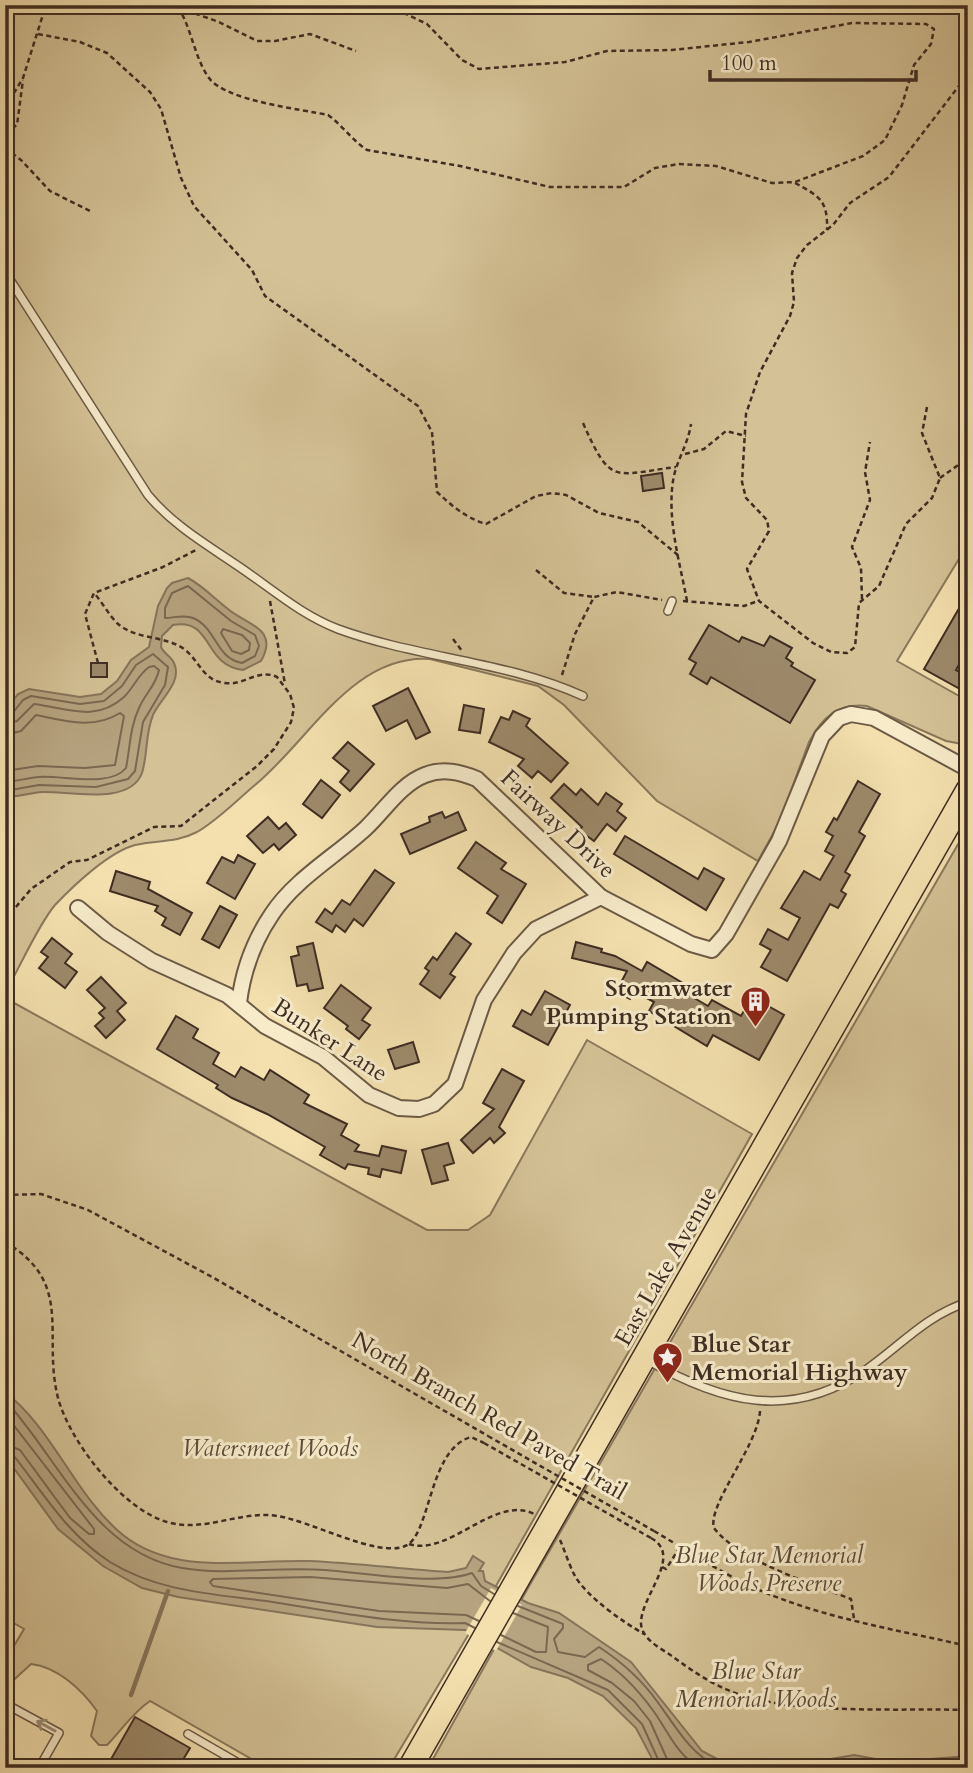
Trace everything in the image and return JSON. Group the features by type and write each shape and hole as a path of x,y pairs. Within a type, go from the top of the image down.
{"main road":[{"name":"East Lake Avenue","path":"410,1768 968,790"}],"street":[{"name":"Fairway Drive","path":"239,1003 250,955 274,911 290,892 342,849 410,784 425,775 450,771 477,779 601,897 702,950 712,950 719,945 779,841 822,736 839,718 850,714 874,718 968,769"},
{"name":"Bunker Lane","path":"78,908 108,933 152,961 215,988 239,1003 265,1026 323,1057 369,1095 399,1108 419,1109 434,1104 455,1084 484,1000 514,953 536,929 601,897"}],"lane":[{"path":"274,5 283,9 309,9 323,5"},
{"path":"5,272 148,495 176,524 307,615 339,629 559,685 583,696"},
{"path":"668,611 672,601"},
{"path":"644,1357 707,1391 730,1398 759,1401 819,1393 845,1382 936,1315 968,1302"},
{"path":"5,1723 13,1708 59,1733 39,1768"},
{"path":"188,1734 247,1768"}],"path":[{"path":"5,133 17,125 23,78 46,5"},
{"path":"172,5 219,22 257,41 275,41 310,34 356,51"},
{"path":"178,8 186,20 210,79 225,90 328,115 342,124 355,142 376,153 460,166 550,187 624,187 656,168 678,164 716,166 772,183 795,183 863,156 885,140 902,106 914,65 930,44 934,29 926,24 852,23 749,42 672,50 607,51 565,62 480,69 462,60 427,24 387,5"},
{"path":"38,34 80,42 107,53 150,92 165,118 181,178 194,206 252,270 265,296 418,406 432,432 437,492 453,507 486,524 536,496 552,493 566,495 599,513 638,522 679,556"},
{"path":"870,442 864,472 870,500 852,547 861,568 862,600 855,647 852,652 840,653 813,643 775,617 759,601 747,569 766,536 768,525 743,491 741,473 746,414 760,372 780,337 794,302 792,273 797,258 827,230 850,203 889,177 968,74"},
{"path":"5,108 23,78"},
{"path":"5,148 50,191 92,212"},
{"path":"795,183 823,201 828,213 827,230"},
{"path":"927,407 922,433 940,478"},
{"path":"583,424 598,456 610,470 636,474 676,467"},
{"path":"687,601 671,507 676,467 684,454 691,424"},
{"path":"684,454 704,449 726,431 746,436"},
{"path":"862,600 879,586 906,524 932,498 940,478 968,458"},
{"path":"98,663 85,614 94,593 108,585 163,567 205,544"},
{"path":"536,570 564,593 594,597 617,592 672,601 744,606 759,601"},
{"path":"5,920 32,889 70,862 87,860 154,827 181,826 257,766 287,732 294,708 286,687 268,587"},
{"path":"94,593 117,623 187,651 205,674 216,681 226,684 270,674 286,687"},
{"path":"559,685 575,634 594,597"},
{"name":"North Branch Red Paved Trail","path":"5,1195 41,1194 88,1210 214,1278 756,1588 854,1619 968,1646"},
{"path":"5,1242 37,1267 50,1292 56,1384 65,1413 101,1473 135,1506 166,1521 183,1525 200,1526 268,1514 296,1520 368,1544 401,1548 409,1544 417,1533 435,1478 451,1453 464,1439 471,1437 650,1538 664,1550 662,1567 643,1610 641,1625 645,1635"},
{"path":"759,1401 756,1433 715,1510 714,1528 727,1541 783,1574 851,1599 854,1619"},
{"path":"409,1544 419,1548 449,1538 505,1511 519,1508 534,1514"},
{"path":"560,1539 575,1576 582,1585 617,1616 697,1675 719,1687 761,1700 841,1707 968,1710"},
{"path":"662,1567 666,1569 669,1566 681,1546"}],"green space":[{"path":"5,5 968,5 968,544 897,661 968,701 968,745 946,741 867,706 839,709 819,725 809,742 779,823 758,861 657,801 564,705 538,686 430,659 402,661 377,670 355,685 275,767 205,827 182,838 135,845 92,870 55,905 35,935 5,993"},
{"name":"Blue Star Memorial Woods Preserve","path":"968,827 968,1768 428,1768 528,1588"},
{"name":"Watersmeet Woods","path":"5,998 427,1230 468,1230 490,1215 587,1040 752,1134 467,1637 389,1768 267,1768 150,1701 132,1716 107,1745 99,1745 91,1736 97,1711 77,1688 60,1675 31,1664 5,1688 5,1661 24,1629 5,1618"}],"water":[{"path":"188,578 258,628 266,641 266,650 261,661 243,670 230,666 221,660 195,628 173,625 162,636 161,647 174,663 176,677 153,715 144,766 135,783 125,790 112,793 42,792 5,797 5,711 18,694 29,689 80,697 101,694 117,681 131,660 149,647 158,606 167,588 172,583"},
{"path":"5,1392 37,1425 106,1519 123,1535 144,1548 189,1561 213,1563 309,1561 448,1572 466,1568 473,1556 484,1563 479,1571 483,1571 485,1581 528,1603 559,1613 631,1662 702,1751 734,1768 657,1768 636,1728 603,1696 568,1678 531,1667 465,1630 377,1627 178,1597 142,1588 103,1566 58,1529 5,1456"},
{"path":"854,1755 892,1762 968,1756 968,1768 778,1768"}],"pier":[{"path":"491,1588 522,1605 496,1651 465,1633"}],"building":[{"path":"662,473 664,488 643,491 641,476"},
{"path":"958,610 968,615 968,648 956,670 965,675 958,688 924,669"},
{"path":"709,625 739,642 742,637 764,646 770,636 792,648 786,658 793,663 791,666 815,680 790,723 711,677 707,684 690,674 696,663 689,659"},
{"path":"91,663 107,663 107,677 91,677"},
{"path":"408,688 430,732 416,739 407,720 386,731 373,706"},
{"path":"464,705 484,709 480,733 459,730"},
{"path":"513,711 530,719 526,726 568,763 551,782 538,771 532,778 518,766 524,759 489,742 501,717 509,720"},
{"path":"348,742 374,764 350,791 340,782 349,771 333,758"},
{"path":"321,780 340,795 322,818 303,804"},
{"path":"858,781 880,794 859,832 865,836 845,872 850,875 841,891 846,894 838,908 830,904 787,981 761,967 771,950 760,944 768,929 788,940 800,918 781,908 804,871 820,880 834,856 825,851 833,836 826,832 834,818 837,820"},
{"path":"564,784 576,795 581,789 598,805 606,793 622,804 617,811 626,818 616,831 607,824 594,841 579,830 582,827 551,798"},
{"path":"442,812 445,818 458,812 466,830 410,854 401,834 430,822 429,817"},
{"path":"268,817 279,829 286,823 296,835 279,850 274,844 263,853 247,836"},
{"path":"625,836 698,879 704,868 724,879 706,910 614,854"},
{"path":"476,842 506,863 501,869 526,884 502,923 487,913 498,896 458,868"},
{"path":"238,855 255,864 235,899 207,883 222,857 234,863"},
{"path":"375,870 394,883 363,926 354,919 345,932 336,925 332,932 316,922 325,909 332,914 342,900 350,905"},
{"path":"116,871 150,882 148,889 192,913 180,935 162,925 166,918 155,911 158,906 110,891"},
{"path":"220,906 237,915 219,948 202,939"},
{"path":"456,933 471,944 450,974 455,977 440,998 420,984 429,971 425,968 433,957 437,960"},
{"path":"52,938 72,954 65,963 77,972 65,988 39,968 48,957 41,952"},
{"path":"576,942 602,949 601,952 615,956 642,971 647,962 693,989 689,995 708,1006 712,1000 741,1016 752,997 784,1015 759,1060 713,1035 707,1046 649,1011 654,1002 634,991 630,999 616,992 627,971 572,958"},
{"path":"313,943 323,988 309,991 307,984 297,986 291,957 299,955 297,947"},
{"path":"101,977 126,1003 117,1011 125,1020 106,1038 95,1026 104,1018 99,1013 105,1008 87,990"},
{"path":"341,985 371,1008 362,1020 370,1025 359,1039 346,1029 348,1026 324,1008"},
{"path":"545,991 570,1005 548,1045 513,1026 522,1010 531,1015"},
{"path":"176,1016 198,1029 193,1038 219,1053 213,1064 235,1077 241,1067 264,1080 270,1070 309,1095 304,1103 347,1124 341,1135 359,1145 355,1151 379,1156 382,1146 406,1151 401,1173 382,1169 380,1177 368,1174 369,1168 348,1164 345,1169 320,1155 325,1147 267,1114 232,1098 216,1088 218,1085 157,1049"},
{"path":"413,1042 419,1062 395,1069 388,1050"},
{"path":"502,1069 524,1081 499,1127 505,1133 494,1143 490,1138 473,1153 461,1140 494,1109 483,1103"},
{"path":"448,1143 454,1163 444,1166 448,1180 432,1184 422,1150"},
{"path":"135,1717 190,1748 178,1768 106,1768"}],"waterway":[{"path":"131,1695 168,1591"}],"place":[{"name":"Stormwater Pumping Station","path":"755,1029"},
{"name":"Blue Star Memorial Highway","path":"668,1385"}],"park label":[{"name":"Blue Star Memorial Woods","path":"756,1685"}]}
